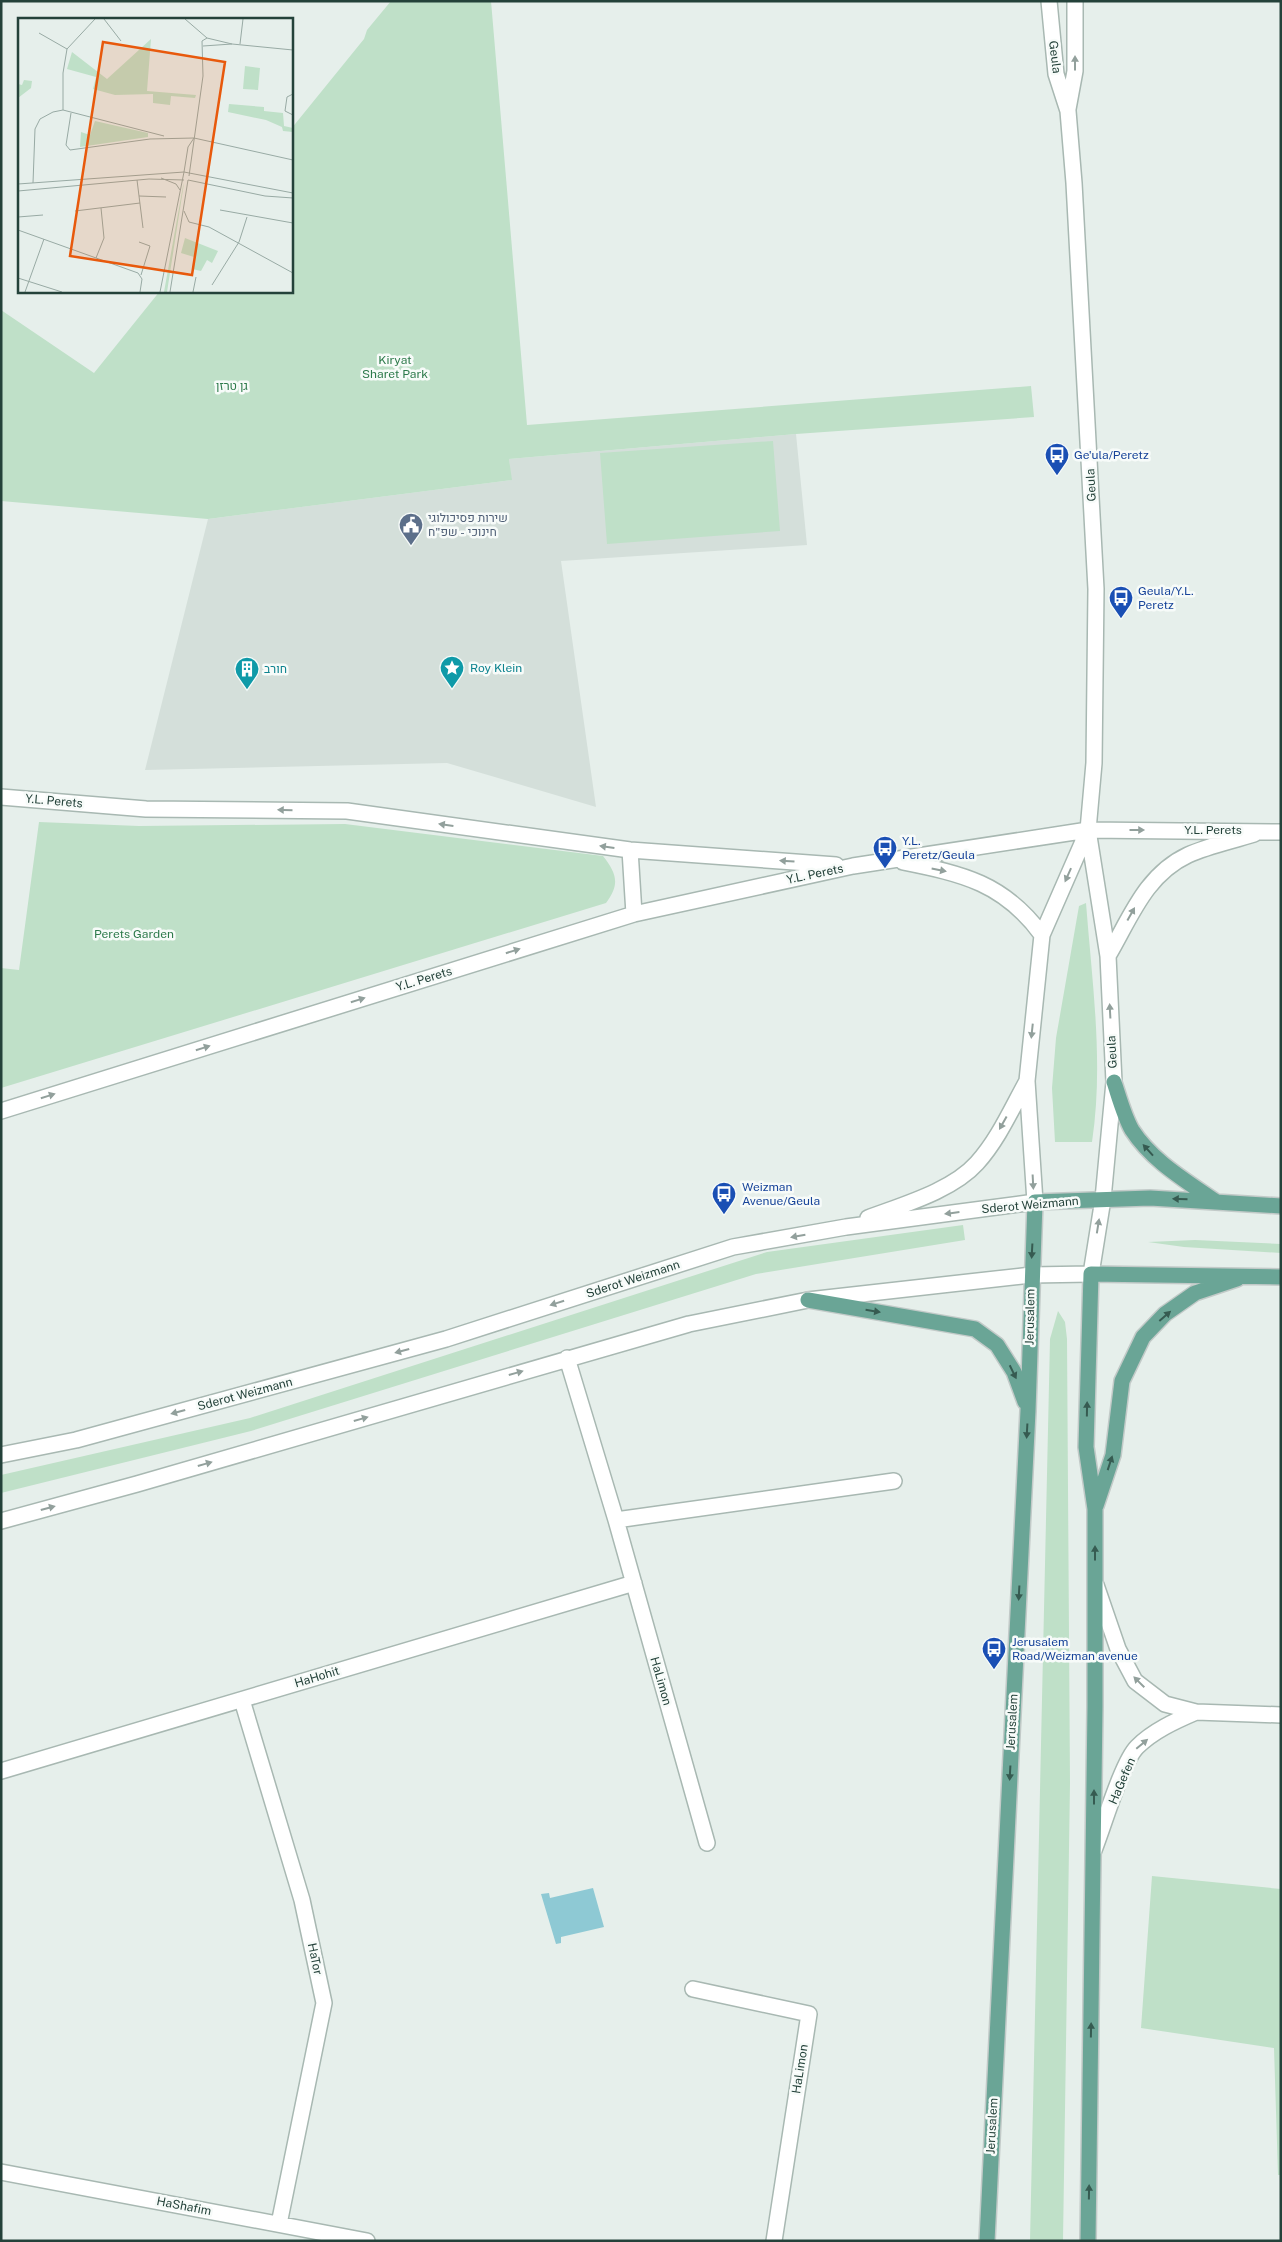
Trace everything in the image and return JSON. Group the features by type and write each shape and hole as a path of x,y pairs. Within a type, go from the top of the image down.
{"main road":[{"path":"1114,1082 1131,1129 1146,1148 1161,1164 1215,1201"},
{"name":"Sderot Weizmann","path":"1035,1202 1150,1198 1281,1206"},
{"name":"Jerusalem","path":"987,2241 1028,1411 1031,1275 1035,1202"},
{"path":"1088,2241 1094,1852 1095,1509 1086,1447 1090,1274 1251,1274 1281,1276"},
{"path":"1095,1509 1113,1455 1122,1381 1143,1337 1165,1314 1195,1293 1251,1274"},
{"path":"808,1300 975,1329 997,1345 1014,1372 1028,1411"}],"street":[{"name":"Geula","path":"1049,1 1056,74 1068,111 1074,183 1096,589 1094,763 1088,830 1108,956 1114,1082 1103,1199 1090,1274"},
{"name":"Geula","path":"1068,111 1075,71 1075,1"},
{"name":"Y.L. Perets","path":"1,797 146,809 347,811 630,850 853,866"},
{"name":"Geula","path":"1035,1202 1027,1081 1042,936 1088,830"},
{"name":"Y.L. Perets","path":"1,1111 634,914 853,866 1088,830 1274,831"},
{"name":"Y.L. Perets","path":"1108,956 1141,896 1158,875 1187,856 1274,831"},
{"path":"630,850 634,914"},
{"name":"Y.L. Perets","path":"892,860 954,872 985,885 1014,903 1029,917 1042,936"},
{"path":"846,1227 942,1190 976,1164 995,1138 1027,1081"},
{"name":"Sderot Weizmann","path":"1,1455 76,1440 446,1339 733,1247 846,1227 1035,1202"},
{"path":"1,1521 138,1484 689,1324 808,1300 1031,1275 1090,1274"},
{"name":"HaLimon","path":"567,1358 616,1520 707,1843"},
{"path":"616,1520 894,1481"},
{"name":"HaGefen","path":"1094,1581 1118,1648 1135,1681 1165,1704 1196,1712 1281,1715"},
{"name":"HaHohit","path":"1,1771 634,1583"},
{"name":"HaTor","path":"242,1700 302,1900 324,2003 279,2224"},
{"name":"HaGefen","path":"1094,1852 1126,1766 1136,1748 1173,1722 1196,1712"},
{"name":"HaLimon","path":"693,1989 808,2014 774,2241"},
{"name":"HaShafim","path":"1,2172 367,2241"}],"shaded area":[{"path":"796,434 807,545 561,561 596,807 447,763 145,770 208,519 511,480 509,459"}],"green space":[{"name":"Kiryat Sharet Park","path":"391,1 491,1 527,425 1031,386 1034,417 796,434 509,459 512,480 208,519 1,501 1,310 94,373 159,292 292,292 292,128 364,39 367,30"},
{"path":"773,441 780,531 607,544 600,453"},
{"name":"Perets Garden","path":"39,822 139,826 345,824 603,856 614,874 615,885 606,903 1,1088 1,968 19,970"},
{"path":"1086,903 1097,1052 1097,1082 1092,1142 1055,1142 1052,1088 1056,1038 1079,906"},
{"path":"963,1225 965,1240 756,1274 251,1431 1,1493 1,1475 250,1418 767,1252"},
{"path":"1195,1240 1281,1244 1281,1253 1184,1247 1148,1242"},
{"path":"1058,1311 1065,1322 1067,1339 1070,1783 1063,2241 1030,2241 1050,1339"},
{"path":"1152,1876 1281,1889 1281,2175 1278,2175 1274,2048 1141,2028"}],"water":[{"path":"593,1888 604,1927 561,1937 561,1943 556,1944 541,1894 549,1893 550,1898"}],"place":[{"name":"Ge'ula/Peretz","path":"1057,476"},
{"name":"שירות פסיכולוגי חינוכי - שפ\"ח","path":"411,546"},
{"name":"Geula/Y.L. Peretz","path":"1121,619"},
{"name":"Roy Klein","path":"452,689"},
{"name":"חורב","path":"247,690"},
{"name":"Y.L. Peretz/Geula","path":"885,869"},
{"name":"Weizman Avenue/Geula","path":"724,1215"},
{"name":"Jerusalem Road/Weizman avenue","path":"994,1670"}],"park label":[{"name":"גן טרזן","path":"232,386"}]}
